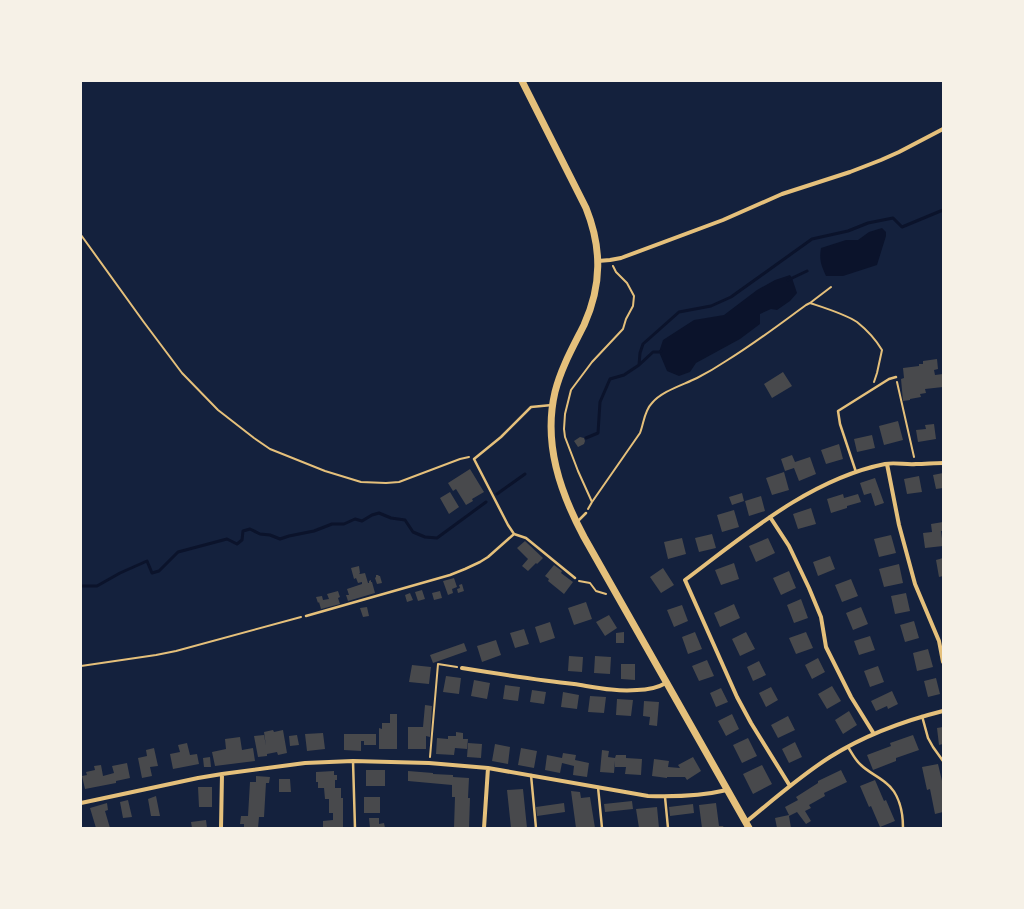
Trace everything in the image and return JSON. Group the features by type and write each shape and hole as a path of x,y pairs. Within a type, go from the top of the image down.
{"street":[{"path":"522,81 586,208 593,228 598,261 597,282 592,302 584,324 561,373 553,405 551,437 556,465 564,494 577,523 747,825 790,786 830,757 874,734 898,724 943,711"},
{"path":"598,261 621,258 723,220 782,194 850,172 899,152 943,128"},
{"path":"790,786 751,723 737,697 685,580 770,517 814,490 856,472 887,464 943,463"},
{"path":"887,464 899,525 913,577 939,641 943,662"},
{"path":"770,517 788,546 809,588 821,617 826,647 852,697 874,734"},
{"path":"462,668 514,677 609,689 650,689 666,683"},
{"path":"81,803 222,774 305,763 353,761 430,762 488,768 648,796 665,797 703,795 727,790"},
{"path":"484,828 488,768"},
{"path":"221,828 222,774"}],"lane":[{"path":"856,472 840,424 838,411 889,379 896,377"},
{"path":"553,405 531,407 501,437 474,459 514,534 526,538 575,578"},
{"path":"577,523 586,513"},
{"path":"306,616 465,570 488,557 514,534"},
{"path":"922,716 932,747 943,761"},
{"path":"848,747 853,756 867,771 886,783 893,790 902,811 903,828"},
{"path":"353,761 355,828"},
{"path":"531,775 536,828"},
{"path":"598,787 602,828"},
{"path":"665,797 668,828"}],"path":[{"path":"81,235 142,321 182,373 218,410 270,449 325,471 361,482 399,482 460,459 469,457 474,459"},
{"path":"592,502 578,471 565,436 565,414 571,390 592,362 623,329 626,319 633,306 634,296 627,283 616,272"},
{"path":"586,513 592,502 640,434 646,411 652,402 662,395 727,361 770,332 831,287"},
{"path":"810,303 857,322 875,339 882,350 878,373 873,381 876,387"},
{"path":"896,377 916,464"},
{"path":"575,578 582,582 590,583 596,591 608,594"},
{"path":"81,666 176,651 306,616"},
{"path":"430,762 438,664 462,668"}],"water":[{"path":"882,228 886,232 886,236 877,265 843,276 826,276 821,262 821,248 846,240 858,240 869,232"},
{"path":"790,275 797,293 790,301 777,310 771,309 760,314 760,324 740,339 696,363 690,372 679,376 667,371 659,352 663,340 694,320 724,315 757,290 775,280"}],"building":[{"path":"937,359 938,369 934,370 935,375 943,374 943,387 925,389 926,393 920,394 921,397 903,401 901,379 904,378 903,368 919,366 919,364 923,364 923,361"},
{"path":"783,372 792,386 772,398 764,384"},
{"path":"898,421 903,440 884,445 879,426"},
{"path":"934,424 936,439 918,442 916,430 926,429 925,425"},
{"path":"872,435 875,448 857,452 854,439"},
{"path":"580,437 584,438 585,441 584,444 578,447 574,441"},
{"path":"839,444 843,459 826,464 821,450"},
{"path":"792,455 795,462 810,457 816,474 799,481 794,468 785,471 781,459"},
{"path":"470,469 484,492 472,499 473,501 466,505 456,489 453,491 448,483"},
{"path":"784,472 789,490 772,495 766,478"},
{"path":"943,473 943,488 936,489 933,475"},
{"path":"919,476 922,492 907,494 904,479"},
{"path":"875,478 884,503 875,506 871,493 864,495 860,483"},
{"path":"450,492 459,507 449,514 440,498"},
{"path":"742,493 744,501 732,505 729,497"},
{"path":"843,494 844,498 858,494 861,502 831,513 827,499"},
{"path":"761,496 765,511 749,516 745,501"},
{"path":"811,508 816,524 798,529 793,514"},
{"path":"734,510 739,527 722,532 717,515"},
{"path":"943,522 943,531 941,531 943,546 925,548 923,533 932,532 931,524"},
{"path":"712,534 716,548 699,552 695,538"},
{"path":"891,535 896,553 879,557 874,539"},
{"path":"682,538 686,554 668,559 664,542"},
{"path":"768,538 775,553 756,562 749,546"},
{"path":"525,541 543,558 528,571 522,566 528,559 517,548"},
{"path":"830,556 835,569 818,576 813,562"},
{"path":"943,558 943,576 939,577 936,560"},
{"path":"734,563 739,579 721,585 715,570"},
{"path":"899,564 903,583 884,587 879,569"},
{"path":"554,565 562,571 561,573 573,582 564,594 548,581 549,579 545,576"},
{"path":"359,566 359,573 360,574 365,573 368,583 371,580 375,593 348,601 346,595 349,595 347,589 362,584 362,582 358,583 356,578 354,579 351,568"},
{"path":"663,568 674,585 661,593 650,577"},
{"path":"789,571 796,588 781,595 773,578"},
{"path":"376,575 380,576 382,583 377,584 375,578"},
{"path":"454,578 457,587 452,589 453,593 448,595 443,581"},
{"path":"851,579 858,596 842,602 835,585"},
{"path":"462,584 464,591 458,593 457,589 460,588 459,585"},
{"path":"422,590 425,599 418,601 415,592"},
{"path":"338,591 340,604 321,609 316,597 322,596 323,600 329,599 327,594"},
{"path":"440,591 442,598 434,600 432,593"},
{"path":"410,593 413,600 407,602 405,595"},
{"path":"906,593 910,611 895,614 891,596"},
{"path":"801,599 808,618 794,623 787,605"},
{"path":"586,602 592,619 574,625 568,608"},
{"path":"734,604 740,618 720,627 714,613"},
{"path":"682,605 688,621 674,627 667,610"},
{"path":"367,607 369,616 363,617 360,608"},
{"path":"861,607 868,624 853,630 846,613"},
{"path":"609,615 617,628 605,636 596,622"},
{"path":"914,621 919,638 905,642 900,625"},
{"path":"550,622 555,638 540,643 535,627"},
{"path":"524,629 529,644 515,648 510,633"},
{"path":"624,632 624,643 616,643 616,633"},
{"path":"695,632 702,649 688,654 682,637"},
{"path":"746,632 755,649 740,656 732,639"},
{"path":"806,632 813,648 796,654 789,638"},
{"path":"870,636 875,650 859,655 854,641"},
{"path":"496,640 501,655 482,662 477,646"},
{"path":"464,643 467,651 433,663 430,655"},
{"path":"928,649 933,667 917,671 913,653"},
{"path":"569,656 583,657 582,672 568,671"},
{"path":"595,656 611,657 610,674 594,673"},
{"path":"818,658 825,672 812,679 805,665"},
{"path":"707,660 714,676 699,681 692,666"},
{"path":"759,661 766,675 753,681 747,667"},
{"path":"621,664 635,664 635,680 621,679"},
{"path":"412,665 431,667 429,684 409,682"},
{"path":"878,666 884,682 870,687 864,671"},
{"path":"446,676 461,678 459,694 443,692"},
{"path":"936,678 940,694 928,697 924,681"},
{"path":"474,680 490,683 487,699 471,696"},
{"path":"505,685 520,687 518,701 503,699"},
{"path":"832,686 841,701 827,709 818,694"},
{"path":"771,687 778,700 766,707 759,693"},
{"path":"721,688 728,702 716,707 710,693"},
{"path":"532,690 546,692 544,704 530,702"},
{"path":"892,691 898,704 888,709 887,706 876,711 871,701"},
{"path":"563,692 579,695 577,709 561,707"},
{"path":"590,696 606,697 604,713 588,712"},
{"path":"617,699 633,700 631,716 616,715"},
{"path":"644,701 659,702 657,726 649,725 650,717 643,716"},
{"path":"425,705 432,706 430,737 426,736 426,749 408,749 408,727 423,727"},
{"path":"849,711 857,725 843,734 835,720"},
{"path":"390,714 397,714 397,749 379,749 379,728 382,729 382,723 390,723"},
{"path":"732,714 739,729 726,736 718,721"},
{"path":"788,716 795,730 778,738 771,725"},
{"path":"943,727 943,744 939,745 937,728"},
{"path":"273,730 274,732 283,730 287,753 278,755 277,752 267,754 267,756 258,757 254,736 264,735 266,746 264,732"},
{"path":"456,732 463,733 463,739 468,739 467,749 455,748 454,755 436,754 437,738 448,739 448,736 456,736"},
{"path":"323,733 325,749 307,751 305,734"},
{"path":"344,734 376,734 376,745 364,745 364,741 361,741 361,751 344,750"},
{"path":"297,735 299,745 290,746 289,736"},
{"path":"913,735 919,750 896,758 896,761 873,770 867,755 891,746 890,743"},
{"path":"240,737 242,750 253,748 255,761 215,766 212,752 226,749 225,739"},
{"path":"748,738 757,756 742,763 733,745"},
{"path":"795,742 802,757 789,763 782,749"},
{"path":"187,743 190,755 197,754 199,764 173,769 170,754 180,752 178,745"},
{"path":"468,743 482,744 481,758 467,757"},
{"path":"495,744 510,747 508,764 492,761"},
{"path":"154,748 158,766 150,767 152,776 142,778 138,758 147,756 146,750"},
{"path":"521,748 537,751 534,768 518,765"},
{"path":"602,750 609,751 608,757 615,758 616,755 626,755 626,758 642,759 641,775 625,774 626,767 615,767 615,761 614,773 600,772"},
{"path":"563,753 576,755 575,760 589,763 587,777 573,775 574,766 562,763 560,773 545,770 547,755 562,758"},
{"path":"210,757 211,767 204,767 203,758"},
{"path":"693,757 701,771 687,780 685,777 667,778 652,776 654,759 669,761 668,767 680,768 678,765"},
{"path":"127,763 130,778 116,781 116,783 85,789 82,776 87,775 86,772 95,770 94,766 101,765 103,776 114,773 112,766"},
{"path":"938,764 943,785 943,812 935,814 930,789 927,790 922,767"},
{"path":"762,765 772,784 753,794 743,774"},
{"path":"366,770 385,770 385,786 366,786"},
{"path":"841,770 847,782 824,793 825,796 809,805 811,808 805,811 811,821 806,824 797,812 789,816 791,828 777,828 775,818 789,815 785,807 798,800 796,797 818,783 818,781"},
{"path":"334,771 334,775 337,775 337,780 335,780 335,788 341,788 341,798 343,798 343,828 323,828 323,821 333,820 333,813 329,813 329,799 325,799 324,788 318,788 318,782 316,782 316,772"},
{"path":"408,771 469,778 469,828 454,828 455,797 452,797 452,785 408,781"},
{"path":"256,776 270,777 269,783 266,783 264,817 259,817 258,828 244,828 244,824 240,824 241,816 248,816 250,782 256,782"},
{"path":"279,779 290,779 291,792 279,792"},
{"path":"875,780 895,821 880,827 860,786"},
{"path":"198,787 212,787 212,807 199,807"},
{"path":"523,789 527,828 511,828 507,790"},
{"path":"571,791 580,792 581,798 590,797 595,828 576,828"},
{"path":"156,796 160,816 151,816 148,799"},
{"path":"364,797 380,797 380,813 364,813"},
{"path":"128,800 132,817 123,818 120,802"},
{"path":"632,801 633,809 605,812 604,804"},
{"path":"107,803 108,810 105,811 110,828 96,828 90,808"},
{"path":"564,803 565,812 537,816 536,807"},
{"path":"716,803 719,826 723,826 724,828 702,828 699,805"},
{"path":"693,804 694,813 670,816 669,807"},
{"path":"657,807 659,828 639,828 636,809"},
{"path":"369,818 379,818 379,824 384,823 385,828 370,828"},
{"path":"206,820 207,828 192,828 191,822"}],"waterway":[{"path":"639,365 640,353 643,344 679,312 711,306 731,297 812,239 848,231 868,223 893,218 902,227 943,210"},
{"path":"788,280 807,271"},
{"path":"586,438 598,433 600,402 610,379 624,375 639,365 653,352 661,351"},
{"path":"497,494 525,474"},
{"path":"81,586 97,586 120,573 147,561 152,573 159,571 178,552 227,539 237,544 242,540 243,531 250,529 260,534 270,535 280,539 314,531 332,524 344,524 355,519 362,521 379,513 391,518 405,520 413,532 425,537 437,538 486,502"}]}
